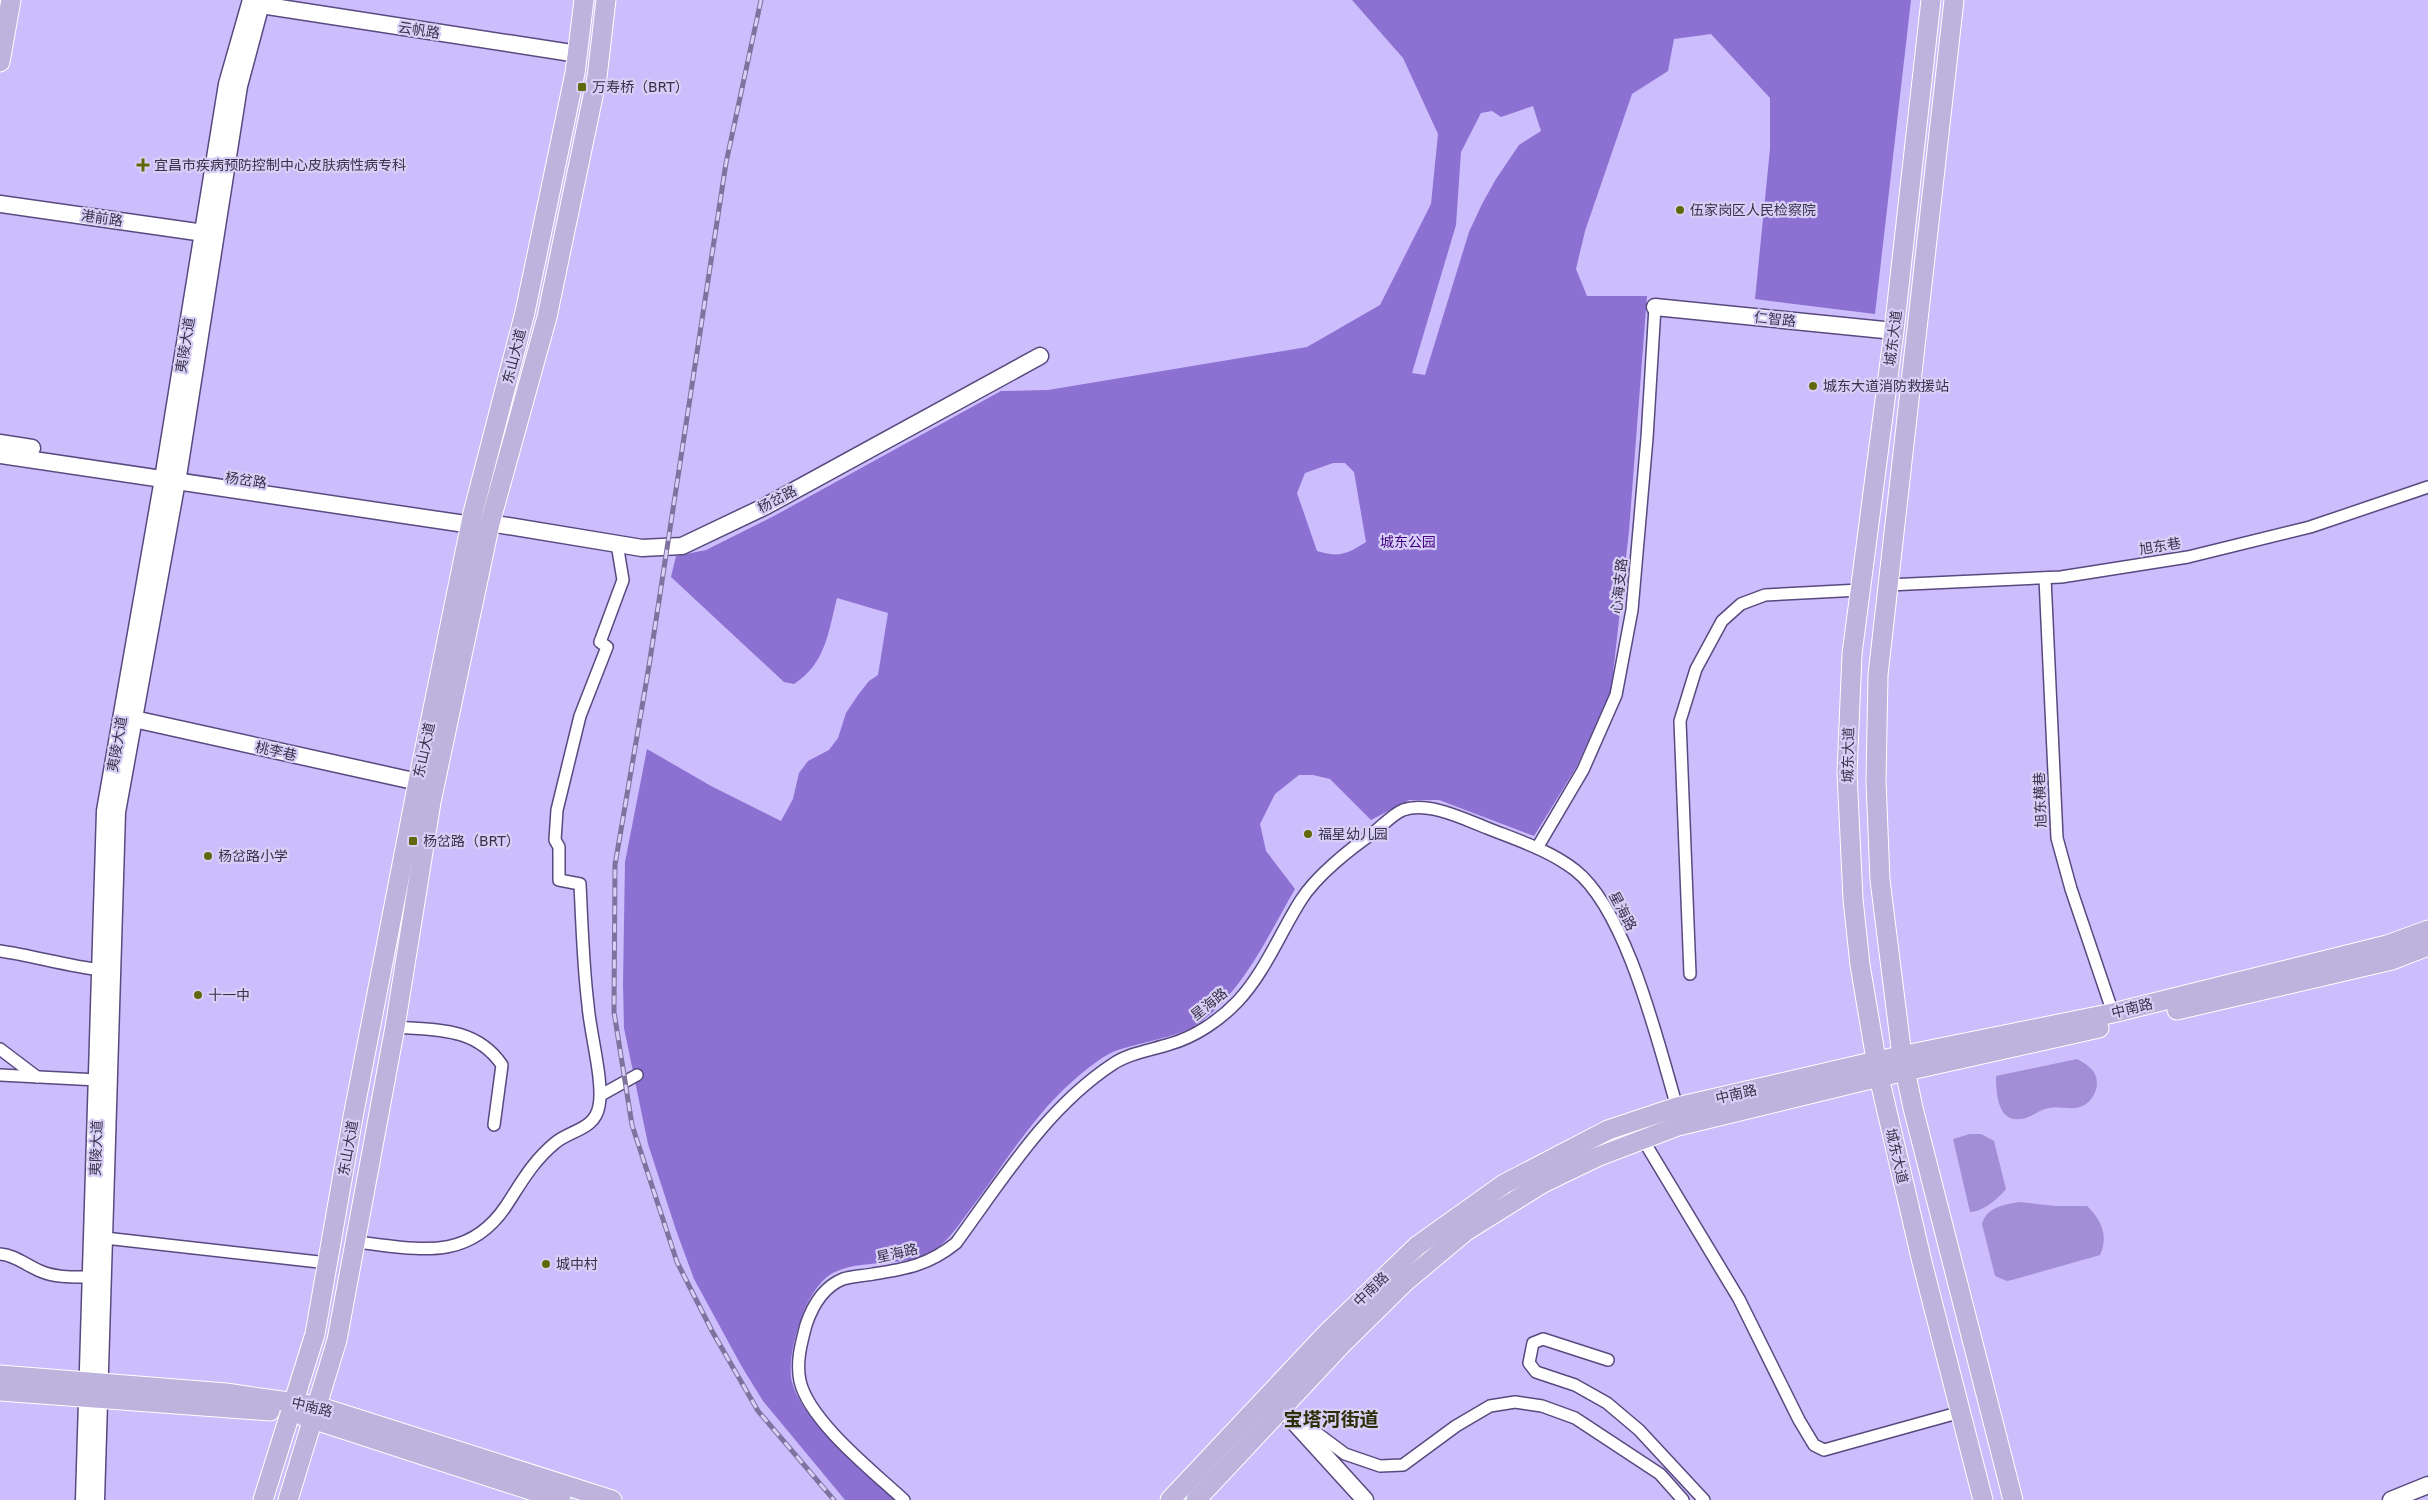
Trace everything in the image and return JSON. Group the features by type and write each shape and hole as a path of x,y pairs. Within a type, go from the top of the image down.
{"main road":[{"path":"0,62 11,0"},
{"name":"东山大道","path":"263,1500 315,1334 355,1107 418,782 525,312 578,54 584,0"},
{"name":"东山大道","path":"288,1500 338,1340 395,1027 478,520 547,317 597,77 606,0"},
{"name":"城东大道","path":"1931,0 1894,331 1852,654 1847,773 1853,899 1860,965 1877,1069 1922,1262 1984,1500"},
{"name":"城东大道","path":"1954,0 1878,675 1875,727 1877,828 1880,880 1904,1064 2013,1500"},
{"name":"云帆路","path":"258,2 578,54"},
{"name":"夷陵大道","path":"84,1500 105,1238 117,812 134,719 171,475 204,233 227,84 258,2"},
{"name":"夷陵大道","path":"96,1500 91,1278 105,811 171,475 239,86 258,2"},
{"name":"港前路","path":"0,204 204,233"},
{"name":"仁智路","path":"1655,307 1894,331"},
{"name":"杨岔路","path":"0,455 171,475 478,520 642,548 682,546 766,506 1040,356"},
{"name":"杨岔路","path":"0,443 171,475"},
{"name":"桃李巷","path":"134,719 418,782"},
{"name":"中南路","path":"1904,1064 2387,945 2428,930"},
{"name":"中南路","path":"1196,1500 1272,1405 1367,1292 1416,1246 1461,1212 1504,1184 1608,1130 1677,1107 1904,1064 2392,960 2428,946"},
{"name":"中南路","path":"1170,1500 1272,1405 1342,1344 1405,1282 1466,1231 1543,1184 1597,1157 1642,1138 1877,1069"},
{"name":"中南路","path":"0,1375 94,1391 230,1407 293,1408 315,1412 612,1500"},
{"name":"中南路","path":"0,1391 94,1391"},
{"path":"1272,1405 1350,1500"},
{"path":"1272,1405 1365,1500"},
{"name":"中南路","path":"315,1412 561,1500"},
{"path":"2391,1500 2428,1484"}],"street":[{"name":"心海支路","path":"1537,848 1582,770 1616,695 1632,610 1647,438 1655,307"},
{"name":"旭东巷","path":"1888,585 2045,578 2188,557 2256,542 2310,527 2428,487"},
{"path":"355,1242 428,1249 458,1246 474,1238 490,1226 506,1207 527,1172 555,1143 586,1127 595,1119 601,1094 588,1005 580,884 559,880 559,848 555,840 557,810 580,716 607,647 600,642 622,580 617,544"},
{"name":"旭东横巷","path":"2045,578 2057,838 2071,889 2113,1012"},
{"path":"1690,974 1680,720 1696,669 1708,642 1722,621 1740,604 1766,595 1860,590"},
{"name":"星海路","path":"904,1500 821,1421 808,1400 801,1383 798,1364 803,1335 811,1312 826,1290 843,1279 920,1265 939,1256 956,1243 1045,1123 1064,1103 1087,1082 1117,1062 1174,1043 1203,1030 1238,1002 1263,967 1303,896 1362,840 1404,810 1438,809 1537,848 1559,858 1593,888 1614,921 1653,1026 1677,1107"},
{"path":"0,951 41,957 77,967 101,970"},
{"path":"395,1027 466,1035 482,1042 502,1065 494,1125"},
{"path":"0,1049 37,1077"},
{"path":"0,1075 98,1080"},
{"path":"601,1094 637,1075"},
{"path":"1642,1138 1739,1299 1790,1404 1814,1445 1824,1450 1961,1412"},
{"path":"105,1238 328,1263"},
{"path":"0,1254 15,1257 55,1276 91,1278"},
{"path":"1608,1360 1543,1339 1533,1344 1529,1354 1529,1363 1536,1372 1575,1385 1607,1402 1638,1430 1704,1500"},
{"path":"1272,1405 1346,1454 1380,1466 1403,1465 1456,1426 1490,1406 1515,1402 1542,1406 1575,1418 1660,1474 1683,1500"}],"shaded area":[{"path":"2077,1059 2091,1068 2097,1082 2093,1097 2085,1105 2075,1108 2049,1108 2021,1119 2013,1119 2003,1111 1998,1097 1996,1076"},
{"path":"1970,1134 1981,1134 1994,1141 2006,1189 1990,1204 1980,1210 1970,1212 1953,1139"},
{"path":"2019,1202 2056,1206 2087,1206 2100,1222 2104,1235 2103,1248 2100,1255 2007,1281 1995,1276 1982,1224 1984,1218 1992,1210"}],"green space":[{"name":"城东公园","path":"1352,0 1911,0 1875,314 1755,299 1770,149 1770,98 1711,34 1674,39 1668,71 1632,94 1585,231 1576,269 1587,296 1647,296 1629,531 1611,691 1577,766 1534,836 1439,800 1409,800 1371,820 1330,779 1313,775 1299,775 1275,794 1260,824 1266,851 1295,889 1253,963 1227,997 1213,1012 1196,1025 1179,1033 1113,1052 1078,1077 1036,1119 959,1225 940,1246 917,1258 861,1265 835,1272 829,1275 814,1292 803,1313 793,1348 791,1377 796,1393 819,1427 835,1444 898,1500 845,1500 763,1401 742,1367 694,1279 676,1230 648,1144 624,1028 625,862 647,749 711,786 781,821 793,799 799,773 808,761 829,750 838,738 846,713 869,681 878,675 888,613 837,598 828,635 813,667 794,684 784,682 671,577 676,556 706,550 774,516 1001,391 1048,390 1307,347 1380,305 1431,204 1438,134 1403,58","holes":["1533,106 1541,131 1519,145 1482,204 1469,232 1425,375 1412,373 1456,225 1461,152 1481,113 1492,111 1501,117","1333,463 1345,463 1354,472 1366,542 1343,554 1317,551 1297,493 1305,473"]}],"railway":[{"path":"761,0 726,163 649,666 615,865 614,1012 632,1125 677,1262 712,1331 758,1411 834,1500"}],"place":[{"name":"万寿桥（BRT）","path":"582,87"},
{"name":"宜昌市疾病预防控制中心皮肤病性病专科","path":"143,165"},
{"name":"伍家岗区人民检察院","path":"1680,210"},
{"name":"城东大道消防救援站","path":"1813,386"},
{"name":"福星幼儿园","path":"1308,834"},
{"name":"杨岔路（BRT）","path":"413,841"},
{"name":"杨岔路小学","path":"208,856"},
{"name":"十一中","path":"198,995"},
{"name":"城中村","path":"546,1264"}],"district":[{"name":"宝塔河街道","path":"1331,1419"}]}
